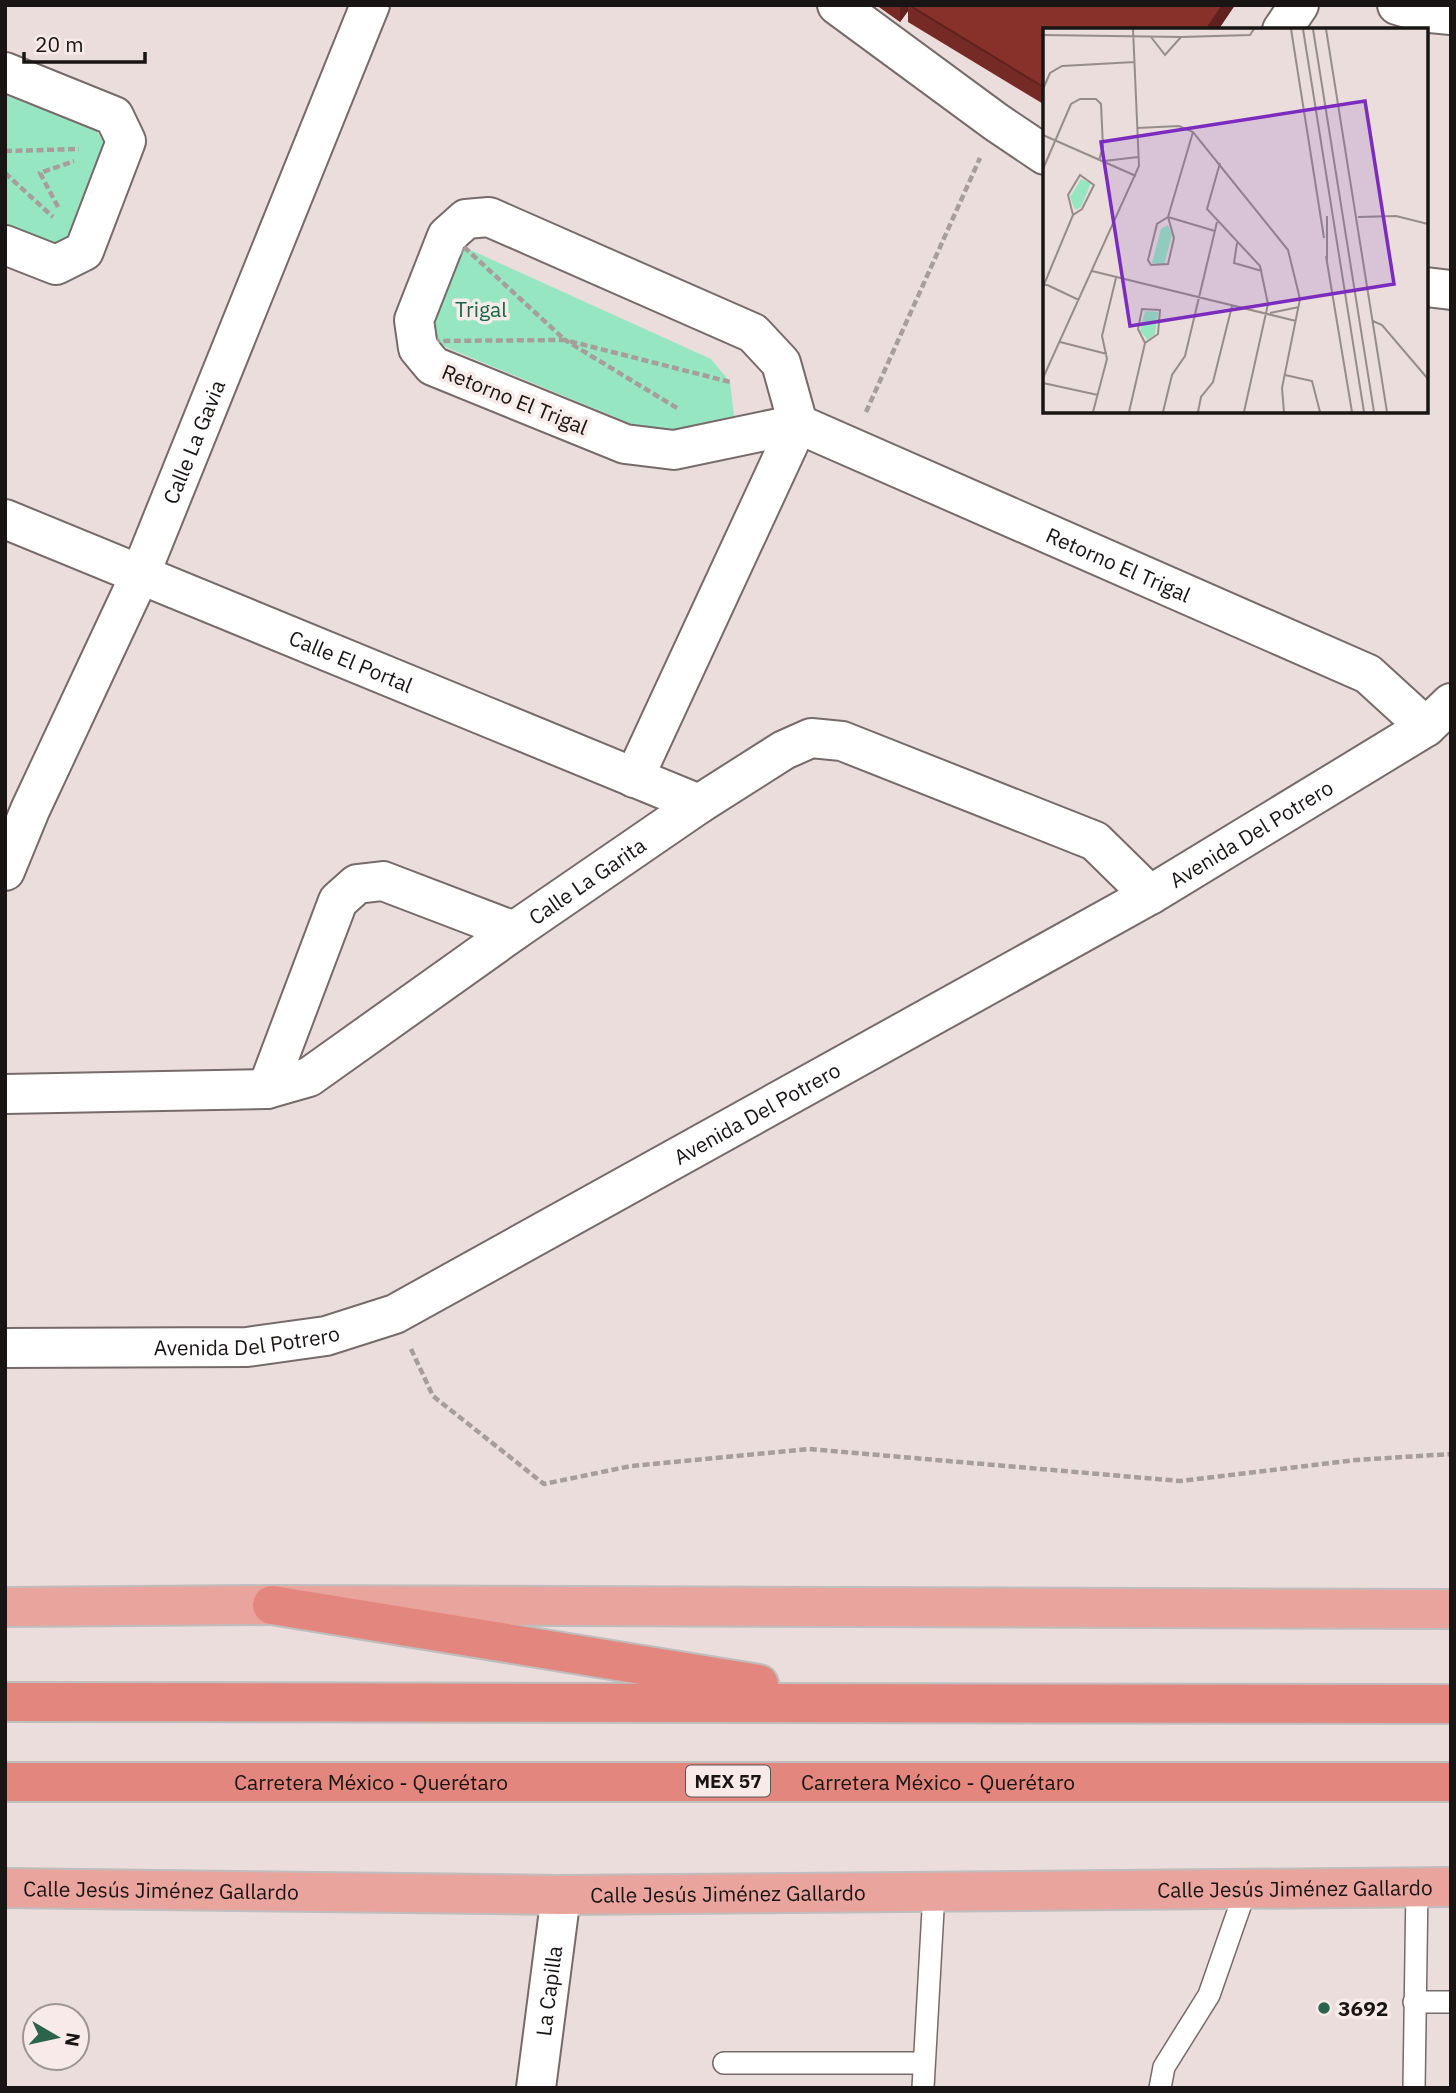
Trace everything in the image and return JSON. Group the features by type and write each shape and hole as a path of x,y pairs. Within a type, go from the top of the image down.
{"highway":[{"path":"272,1605 875,1703"},
{"path":"5,1702 1451,1704"},
{"name":"Carretera México - Querétaro","path":"5,1782 1451,1782"}],"main road":[{"path":"5,1607 272,1605 1451,1609"},
{"name":"Calle Jesús Jiménez Gallardo","path":"5,1888 561,1895 1434,1887"}],"street":[{"name":"Calle La Gavia","path":"5,871 18,805 140,575 370,5"},
{"path":"837,5 1043,154"},
{"path":"1283,28 1298,5"},
{"path":"1306,5 1306,28"},
{"path":"1397,5 1420,12 1451,15"},
{"path":"5,72 114,116 126,141 84,251 56,265 5,244"},
{"name":"Retorno El Trigal","path":"798,424 781,363 753,333 489,217 466,219 447,236 414,320 418,348 433,366 625,444 674,450 798,424 1368,674 1438,715"},
{"path":"1428,287 1451,290"},
{"path":"634,778 798,424"},
{"name":"Calle El Portal","path":"5,519 699,804"},
{"name":"Avenida Del Potrero","path":"5,1348 247,1347 326,1336 395,1314 1150,895 1438,715"},
{"name":"Calle La Garita","path":"5,1094 267,1089 309,1077 699,804 784,750 811,738 842,741 1094,841 1150,895"},
{"path":"267,1089 338,901 357,884 383,881 514,931"},
{"name":"La Capilla","path":"536,2088 561,1895"}],"lane":[{"path":"1414,2088 1415,2002 1434,1887"},
{"path":"1160,2088 1164,2067 1209,1995 1246,1889"},
{"path":"923,2088 933,1892"},
{"path":"1415,2002 1451,2002"},
{"path":"724,2063 924,2063"}],"path":[{"path":"850,447 996,122"},
{"path":"5,151 82,149"},
{"path":"59,209 40,173 85,157"},
{"path":"5,173 62,225"},
{"path":"680,409 565,340 464,247 428,295 431,341 565,340 730,382"},
{"path":"395,1314 433,1396 544,1484 631,1466 809,1449 1180,1481 1356,1460 1451,1454"}],"green space":[{"path":"5,95 96,130 108,149 72,234 58,244 5,224"},
{"name":"Trigal","path":"464,247 711,359 730,382 734,416 714,430 651,432 431,341 428,295 446,258"}],"building":[{"path":"909,5 1223,5 1207,28 1043,28 1043,87"}],"place":[{"name":"3692","path":"1324,2008"}]}
